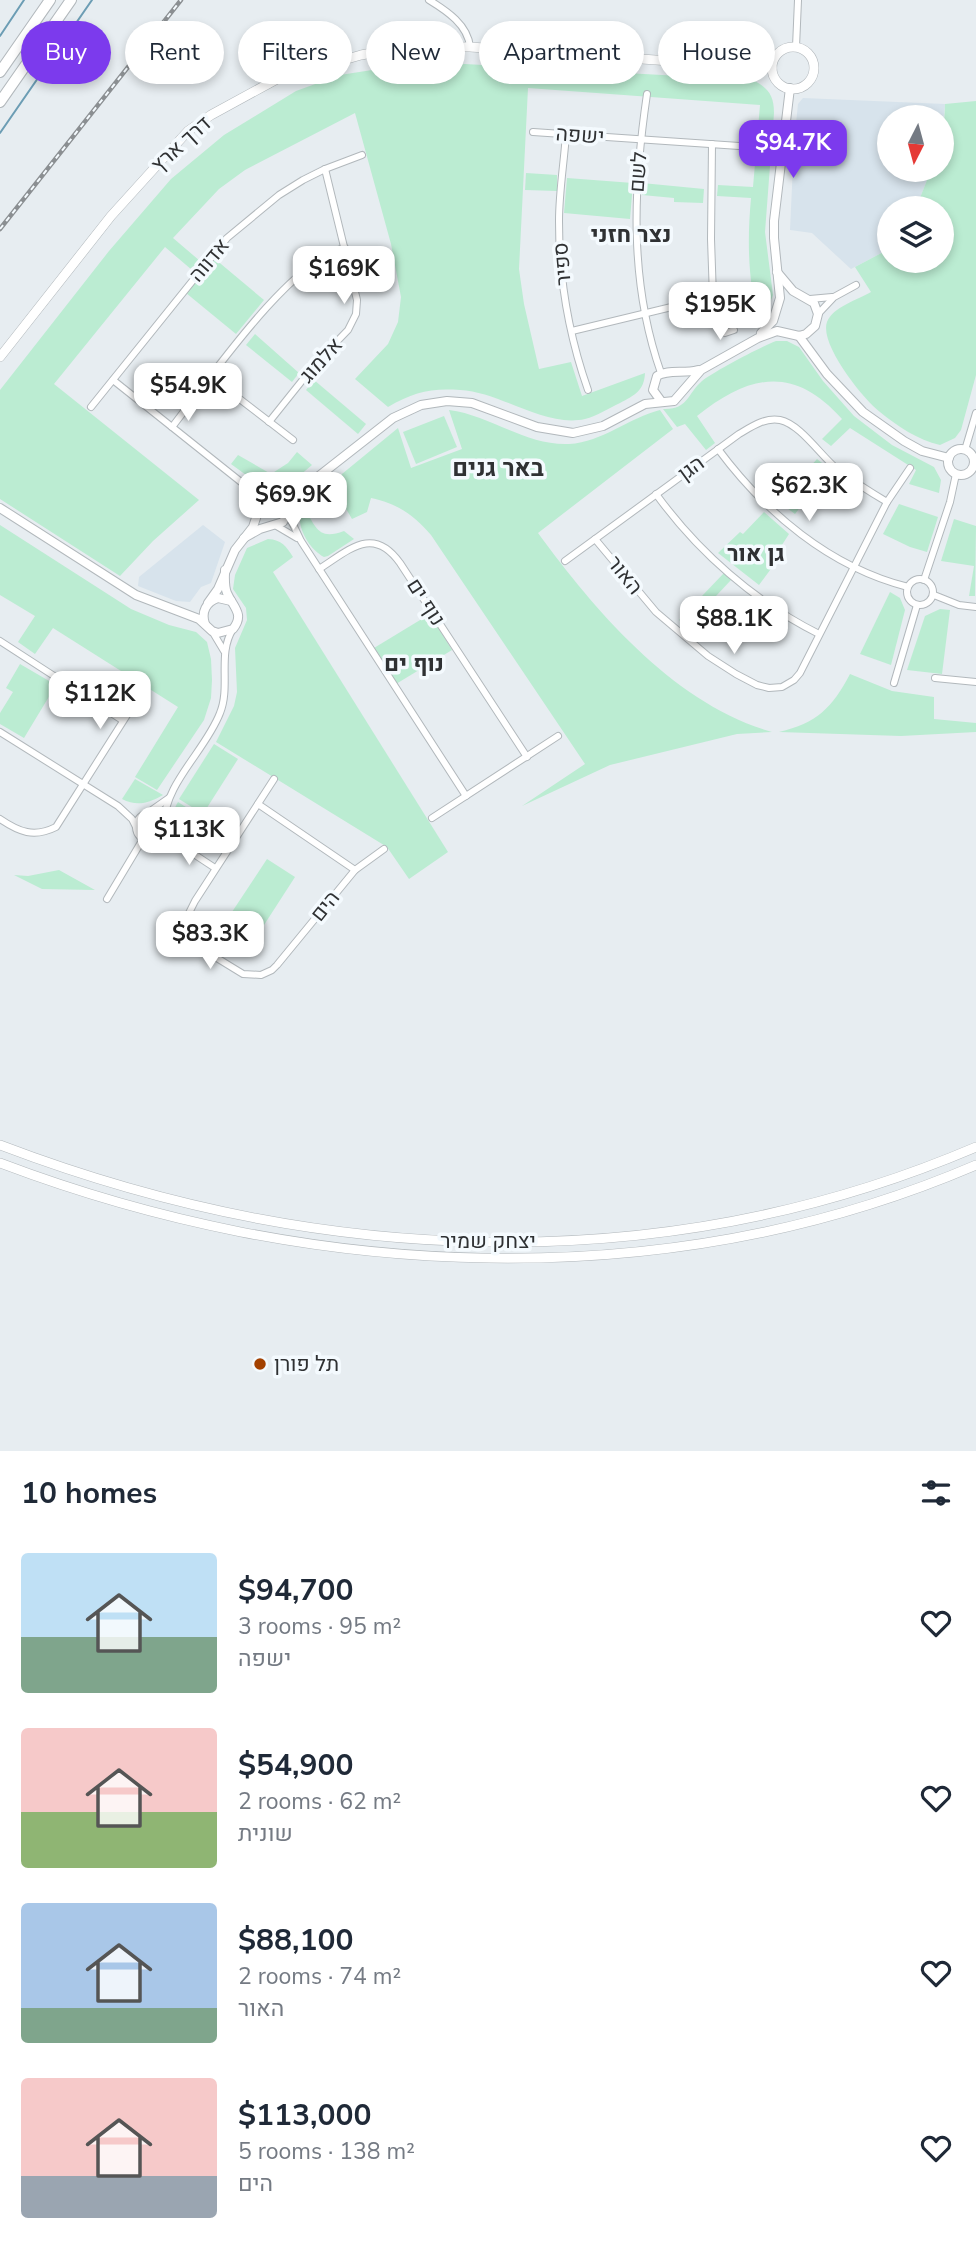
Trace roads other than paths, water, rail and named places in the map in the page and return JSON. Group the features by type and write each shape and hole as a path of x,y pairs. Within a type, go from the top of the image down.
{"highway":[{"path":"0,72 50,0"},
{"path":"0,103 71,0"}],"main road":[{"name":"דרך ארץ","path":"0,357 111,216 188,131 211,115 277,79 361,55 409,46 470,47 658,60"},
{"path":"775,60 777,54 789,47 796,47 810,55 814,69 804,86 790,88 775,79"},
{"name":"יצחק שמיר","path":"0,1145 121,1186 232,1214 346,1233 479,1243 612,1238 728,1222 882,1182 976,1147"},
{"name":"יצחק שמיר","path":"0,1163 142,1209 252,1234 355,1251 479,1259 613,1254 731,1237 854,1208 976,1165"}],"street":[{"path":"429,0 467,32 470,47"},
{"path":"796,47 798,0"},
{"path":"784,331 778,322 774,221 790,88"},
{"name":"לשם","path":"647,94 640,139 635,240 644,313 661,373"},
{"name":"ישפה","path":"533,132 754,147"},
{"name":"ספיר","path":"566,134 559,232 561,274 577,360 588,390"},
{"path":"712,144 713,297 725,333 734,330"},
{"name":"אדווה","path":"91,407 227,238 279,195 325,169 362,155"},
{"name":"אלמוג","path":"269,422 353,321 357,300 325,169"},
{"path":"172,427 285,288 317,259 328,252 345,247"},
{"path":"777,272 788,286 800,295 810,299 834,297"},
{"path":"818,314 834,297 856,285"},
{"path":"754,340 773,321 778,308 788,297 800,295"},
{"path":"572,331 713,297"},
{"path":"799,336 811,331 817,322 818,314 810,299"},
{"path":"244,538 260,528 283,522 295,499 314,481 393,418 412,408 429,402 472,403 537,427 573,433 603,426 639,407 661,401 674,401 701,370 771,332 784,331 799,336 827,374 863,412 904,442 922,451 949,458"},
{"path":"811,331 814,355"},
{"path":"639,407 661,373 701,370"},
{"path":"674,373 683,383 682,394"},
{"path":"211,377 293,440"},
{"path":"113,380 246,486 253,493 262,520 292,533 301,541"},
{"path":"652,385 655,396 661,401"},
{"path":"965,450 976,414"},
{"name":"הגן","path":"565,561 718,449 757,424 779,420 794,427 822,457 887,502"},
{"path":"718,449 759,499 791,527 822,549 853,566 889,582 908,587"},
{"path":"956,450 965,450 973,458 974,468 967,474 956,474 949,466 949,458 956,450"},
{"path":"853,566 887,502 910,468"},
{"path":"924,580 942,529 956,474"},
{"path":"209,629 204,612 218,589 235,550 253,527 262,500 290,494 314,481"},
{"path":"246,486 285,501 301,541 466,796"},
{"path":"656,494 673,518 730,575 783,614 819,634"},
{"path":"0,508 116,583 152,603 199,619 225,652"},
{"name":"האור","path":"595,539 656,612 708,656 757,685 769,688 782,687 800,673 853,566"},
{"name":"נוף ים","path":"319,569 365,543 376,543 389,550 527,757"},
{"path":"157,839 164,826 164,814 170,796 220,715 225,696 225,652 228,637 239,618 226,591 225,570"},
{"path":"916,580 924,580 931,584 934,595 929,603 917,606 908,598 908,587 916,580"},
{"path":"934,595 959,605 976,607"},
{"path":"171,610 192,611 221,598 233,603"},
{"path":"894,684 917,606"},
{"path":"209,629 223,634 233,629"},
{"path":"0,641 122,720"},
{"path":"936,678 976,682"},
{"path":"0,820 22,832 46,832 56,827 141,693"},
{"path":"0,732 118,806 155,814 177,843 215,868"},
{"path":"432,818 558,736"},
{"name":"הים","path":"274,779 215,868 187,917 187,934 198,948 243,974 254,976 272,970 355,870 384,849"},
{"path":"136,827 138,819 170,796"},
{"name":"הים","path":"258,804 355,870"},
{"path":"118,806 143,839 177,843"},
{"path":"107,899 143,839"}],"waterway":[{"path":"0,36 24,0"},
{"path":"0,133 92,0"}],"railway":[{"path":"0,229 181,0"}],"place":[{"name":"תל פורן","path":"260,1364"}],"district":[{"name":"נצר חזני","path":"631,234"},
{"name":"באר גנים","path":"498,468"},
{"name":"גן אור","path":"756,553"},
{"name":"נוף ים","path":"414,663"}]}
